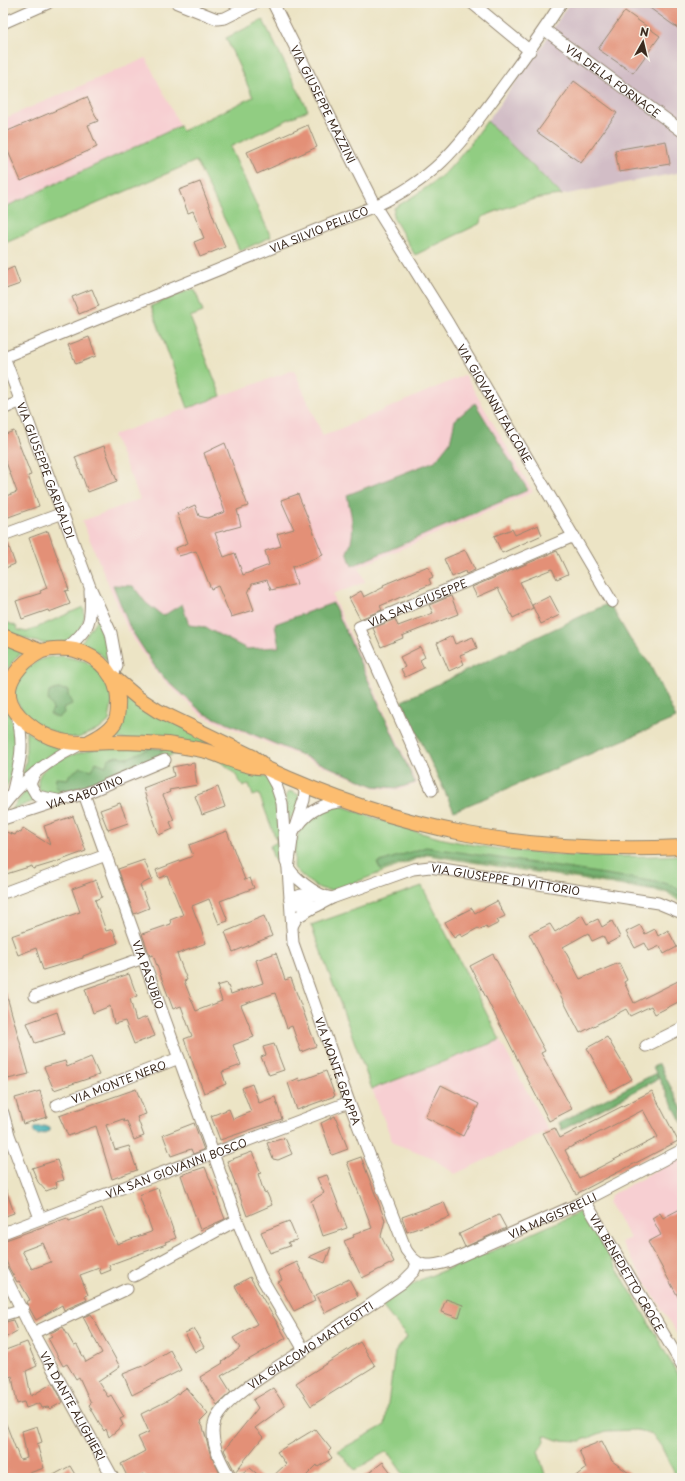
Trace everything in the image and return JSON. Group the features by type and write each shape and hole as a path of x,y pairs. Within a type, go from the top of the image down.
{"main road":[{"path":"3,636 40,651 67,648 91,656 112,677 148,705 253,757 265,768"},
{"path":"15,710 9,693 13,677 26,662 40,651"},
{"path":"84,743 110,729 117,718 119,700 112,677"},
{"path":"3,693 15,710 35,729 52,739 84,743 134,742 185,747 265,768 370,811 432,828 536,845 588,849 682,847"}],"street":[{"path":"3,23 48,3"},
{"path":"177,3 217,19 225,18 255,3"},
{"name":"VIA GIUSEPPE MAZZINI","path":"273,3 375,206"},
{"path":"472,3 530,51"},
{"name":"VIA SILVIO PELLICO","path":"4,355 375,206 410,188 440,165 464,138 530,51 545,30 561,3"},
{"name":"VIA DELLA FORNACE","path":"545,30 682,130"},
{"name":"VIA GIOVANNI FALCONE","path":"375,206 448,323 612,602"},
{"name":"VIA GIUSEPPE GARIBALDI","path":"4,355 90,586 111,633 117,666 112,677"},
{"path":"3,409 21,401"},
{"path":"3,535 63,514"},
{"name":"VIA SAN GIUSEPPE","path":"432,790 360,628 574,536"},
{"name":"VIA GIUSEPPE GARIBALDI","path":"67,648 80,637 88,626 91,611 90,586"},
{"path":"12,794 21,760 22,736 15,710"},
{"path":"3,806 12,794 51,759 84,743"},
{"name":"VIA SABOTINO","path":"3,819 84,794 165,760"},
{"name":"VIA MONTE GRAPPA","path":"265,768 276,785 282,803 286,862 288,869"},
{"path":"35,772 30,784 37,796 58,801"},
{"name":"VIA MONTE GRAPPA","path":"301,784 304,791 304,800 293,833 288,869 293,943 349,1102 406,1250 417,1263"},
{"name":"VIA PASUBIO","path":"84,794 237,1220 260,1275 304,1350"},
{"path":"293,833 302,820 319,807 326,804 346,802"},
{"path":"6,892 106,855"},
{"name":"VIA GIUSEPPE DI VITTORIO","path":"290,900 301,895 318,900 332,898 413,869 430,867 658,903 682,913"},
{"name":"VIA GIUSEPPE DI VITTORIO","path":"288,869 318,900"},
{"path":"292,926 297,917 318,900"},
{"path":"35,996 143,958"},
{"path":"646,1046 682,1028"},
{"name":"VIA MONTE NERO","path":"57,1105 179,1058"},
{"name":"VIA SAN GIOVANNI BOSCO","path":"3,1233 349,1102"},
{"path":"3,1113 9,1135 40,1218"},
{"name":"VIA MAGISTRELLI","path":"417,1263 427,1266 447,1262 585,1201 682,1150"},
{"name":"VIA BENEDETTO CROCE","path":"585,1201 682,1365"},
{"path":"134,1276 237,1220"},
{"name":"VIA GIACOMO MATTEOTTI","path":"230,1478 215,1446 213,1434 215,1421 222,1410 249,1386 410,1277 417,1263"},
{"name":"VIA DANTE ALIGHIERI","path":"3,1272 23,1309 33,1333 112,1478"},
{"path":"33,1333 127,1289"},
{"path":"3,1315 23,1309"}],"shaded area":[{"path":"569,3 682,3 682,172 562,195 487,121 539,51"},
{"path":"146,58 180,126 3,208 3,119"},
{"path":"294,370 323,436 465,375 533,492 359,567 365,582 332,595 417,784 399,790 376,788 202,716 158,675 128,631 82,521 140,499 113,435"},
{"path":"500,1040 548,1131 455,1174 431,1157 393,1143 372,1089"},
{"path":"682,1157 682,1342 621,1242 630,1238 608,1203 611,1195"}],"green space":[{"path":"263,20 308,110 230,147 271,237 240,251 196,161 3,244 3,208 180,126 182,131 253,97 226,38"},
{"path":"487,121 562,195 522,203 482,217 481,223 415,255 393,217 394,208 435,181 448,170"},
{"path":"192,289 195,290 203,312 190,317 221,396 188,408 151,306"},
{"path":"475,403 528,490 352,566 347,552 352,538 352,524 347,495 435,461 450,442 455,420"},
{"path":"113,585 133,586 146,603 163,616 182,604 189,625 204,627 247,649 279,647 275,624 333,603 415,783 398,788 374,786 203,713 159,673 130,628"},
{"path":"609,603 630,639 649,663 676,718 454,811 402,701"},
{"path":"83,607 83,623 73,637 64,642 54,644 33,641 3,629 3,621 16,626 18,630 27,632"},
{"path":"99,616 104,625 113,666 98,653 80,644"},
{"path":"3,642 24,652 16,657 3,676"},
{"path":"62,656 85,661 97,669 109,687 112,702 109,721 100,729 78,738 64,737 29,720 15,699 14,689 19,678 28,668 39,660"},
{"path":"57,689 68,690 68,695 72,704 63,708 64,713 58,718 50,714 53,709 48,700 49,692"},
{"path":"124,691 208,741 207,747 110,738 122,722"},
{"path":"3,702 9,713 16,736 16,759 9,781 3,792"},
{"path":"26,731 44,743 62,748 41,761 21,784 26,760"},
{"path":"107,747 159,748 188,752 178,753 71,790 49,795 40,791 38,781 42,772 50,765 74,754"},
{"path":"150,748 164,749 156,759 77,788 64,791 55,787 56,778 68,779 69,775 81,767 92,770 96,762 106,766 108,759 117,756 128,758"},
{"path":"188,752 207,755 210,757 192,753"},
{"path":"210,757 259,772 272,784 278,800 282,859 280,862 274,860 270,846 277,842 259,794 253,796 249,784 243,787 232,771 224,764"},
{"path":"28,788 37,800 11,810"},
{"path":"290,791 299,795 299,802 297,810 287,821 286,796"},
{"path":"341,806 397,826 439,838 499,849 560,855 621,857 682,855 682,903 668,893 427,855 335,890 323,889 303,877 294,868 295,843 300,830 322,809"},
{"path":"426,847 664,883 672,885 682,892 682,899 668,891 428,853 381,870 377,863"},
{"path":"422,886 500,1040 372,1089 311,925"},
{"path":"659,1064 682,1109 682,1123 653,1067"},
{"path":"656,1073 658,1079 562,1130 559,1123"},
{"path":"582,1211 637,1302 682,1382 682,1478 677,1478 661,1446 652,1434 637,1430 606,1431 580,1441 557,1440 544,1435 545,1441 538,1451 546,1478 406,1478 387,1451 355,1470 338,1451 385,1425 395,1352 407,1337 382,1306 397,1294 420,1280 502,1247"}],"water":[{"path":"45,1126 50,1128 50,1131 39,1135 35,1134 33,1130 35,1127"}],"building":[{"path":"643,3 682,3 682,31 669,22"},
{"path":"625,11 660,36 633,73 598,49"},
{"path":"574,81 617,113 581,163 537,132"},
{"path":"87,97 98,121 88,125 97,147 21,181 3,140 3,133"},
{"path":"308,125 317,147 257,174 247,152"},
{"path":"666,141 670,164 619,172 615,150"},
{"path":"200,182 225,247 200,257 194,242 204,238 193,211 188,213 179,190"},
{"path":"14,267 20,284 3,290 3,272"},
{"path":"92,289 99,306 79,314 72,297"},
{"path":"89,337 96,356 76,364 68,345"},
{"path":"14,431 31,475 28,476 39,506 3,519 3,497 17,492 3,454 3,435"},
{"path":"225,443 248,506 237,510 241,526 215,533 224,557 235,553 243,575 269,565 265,551 281,546 277,534 294,529 281,500 298,494 323,555 292,567 297,584 271,590 267,580 252,584 248,593 254,610 231,617 218,586 211,589 196,551 179,556 176,548 188,543 177,513 195,505 199,516 207,518 225,512 204,453"},
{"path":"104,446 117,481 88,492 75,457"},
{"path":"538,525 542,535 502,553 494,536 512,529 515,535"},
{"path":"48,531 69,590 65,591 70,604 49,612 48,610 22,619 16,601 41,593 40,591 47,588 29,538"},
{"path":"7,541 15,564 3,569 3,542"},
{"path":"465,550 475,570 466,574 465,571 452,577 444,559"},
{"path":"557,551 568,574 557,579 552,569 520,582 533,608 513,618 498,588 477,597 472,587"},
{"path":"428,566 433,577 429,579 431,584 380,606 382,610 360,619 349,598 361,591 364,597 384,587 383,585"},
{"path":"451,596 458,614 402,636 403,638 381,647 373,628 395,619 398,626 433,613 429,605"},
{"path":"550,596 560,615 541,624 532,605"},
{"path":"452,636 455,644 473,637 477,648 460,655 464,664 449,671 437,643"},
{"path":"420,647 425,657 420,660 424,668 405,677 401,669 405,667 400,657"},
{"path":"194,763 197,785 169,790 170,792 163,795 174,820 170,822 173,829 159,835 143,788 174,776 172,767"},
{"path":"218,787 225,807 202,815 195,796"},
{"path":"120,803 128,823 108,830 100,810"},
{"path":"73,816 86,851 33,869 32,866 3,875 3,831 15,835 17,832 21,833 23,828 50,845 44,826"},
{"path":"227,831 245,880 250,878 254,888 220,901 228,921 219,924 209,899 192,906 206,943 177,954 187,980 184,981 196,1011 222,1001 217,986 227,983 231,994 263,983 256,960 276,953 285,980 291,978 316,1046 301,1052 292,1026 287,1028 275,993 241,1005 254,1037 233,1045 241,1065 222,1072 226,1084 204,1093 184,1039 192,1036 181,1006 173,1009 153,955 150,956 142,934 171,924 170,920 183,915 167,875 159,878 156,870 193,856 189,845"},
{"path":"144,860 152,879 140,885 149,908 134,914 118,869"},
{"path":"96,880 102,897 95,900 106,931 113,929 118,943 83,956 83,958 43,970 36,948 18,955 11,936 80,912 72,889"},
{"path":"497,901 505,916 497,920 499,923 487,929 486,926 479,930 478,928 462,937 460,934 454,938 445,922 472,908 475,913"},
{"path":"582,915 587,924 598,919 602,927 612,921 620,937 607,944 603,936 592,941 588,933 563,947 580,979 619,963 627,980 624,982 634,1003 682,979 682,1000 655,1014 651,1006 630,1016 626,1009 580,1033 529,934 550,924 555,932"},
{"path":"264,916 272,936 233,952 225,932"},
{"path":"640,925 645,934 655,929 658,936 668,930 677,947 664,954 660,946 649,951 645,943 635,948 626,932"},
{"path":"493,954 545,1051 541,1053 572,1109 549,1121 470,966"},
{"path":"129,974 137,996 130,999 136,1021 147,1017 155,1036 134,1044 125,1021 114,1024 110,1006 93,1013 85,989"},
{"path":"3,993 6,993 29,1074 8,1079 3,1057"},
{"path":"57,1012 64,1034 35,1043 27,1023"},
{"path":"607,1037 632,1079 610,1091 587,1048"},
{"path":"274,1044 284,1070 269,1075 261,1057 266,1055 263,1047"},
{"path":"91,1057 99,1075 54,1090 44,1067 65,1061 67,1067"},
{"path":"326,1071 335,1096 297,1110 288,1083 299,1078 300,1081"},
{"path":"252,1084 259,1103 275,1097 282,1119 220,1140 211,1116 229,1109 233,1119 251,1112 242,1088"},
{"path":"441,1085 479,1104 463,1136 425,1117"},
{"path":"136,1089 146,1114 137,1117 144,1136 134,1140 127,1121 124,1122 123,1119 106,1125 115,1150 129,1146 137,1170 112,1179 96,1126 68,1136 59,1116"},
{"path":"40,1091 47,1117 23,1124 15,1098"},
{"path":"652,1091 678,1141 576,1194 543,1133 555,1128 560,1138","holes":["643,1110 658,1137 579,1178 565,1150"]},
{"path":"335,1116 348,1149 332,1155 321,1123"},
{"path":"194,1123 204,1150 193,1154 191,1149 171,1156 163,1135"},
{"path":"285,1138 292,1154 278,1160 273,1159 267,1143"},
{"path":"252,1152 261,1173 258,1174 264,1192 267,1193 272,1205 247,1216 227,1161"},
{"path":"361,1157 385,1220 381,1236 394,1262 362,1278 344,1241 354,1237 353,1235 372,1228 347,1162"},
{"path":"57,1160 64,1180 56,1182 57,1187 46,1191 38,1182 32,1168"},
{"path":"205,1167 225,1219 200,1230 181,1175"},
{"path":"327,1175 347,1228 323,1236 311,1201 324,1193 317,1178"},
{"path":"4,1184 14,1213 3,1217 3,1185"},
{"path":"158,1188 176,1238 165,1242 166,1244 109,1265 111,1270 101,1274 99,1268 80,1275 88,1295 85,1296 87,1300 64,1310 62,1305 36,1320 26,1302 30,1300 19,1281 17,1282 9,1268 3,1253 3,1241 67,1218 69,1221 102,1208 117,1244 152,1231 139,1195","holes":["43,1243 51,1262 32,1269 22,1251"]},
{"path":"444,1202 450,1217 407,1232 402,1217"},
{"path":"682,1208 682,1304 648,1242 661,1235 652,1218 660,1213 663,1218"},
{"path":"499,1215 506,1228 465,1247 459,1234"},
{"path":"289,1221 297,1240 288,1242 290,1246 270,1253 261,1232"},
{"path":"331,1247 325,1263 309,1257"},
{"path":"297,1262 315,1301 294,1311 278,1282 282,1280 278,1271"},
{"path":"250,1277 286,1338 221,1376 231,1392 217,1405 200,1377 223,1363 222,1362 240,1348 233,1338 257,1324 235,1286"},
{"path":"349,1279 358,1296 325,1313 316,1295"},
{"path":"446,1299 463,1305 459,1318 441,1312"},
{"path":"91,1314 120,1367 98,1382 108,1397 111,1395 124,1417 120,1419 123,1425 109,1437 106,1429 104,1431 89,1405 91,1403 79,1377 76,1379 67,1364 63,1366 48,1338 52,1336 50,1333 63,1327 74,1346 77,1345 86,1362 102,1353 83,1317"},
{"path":"13,1320 17,1331 3,1339 3,1323"},
{"path":"194,1329 204,1347 195,1352 185,1333"},
{"path":"27,1342 37,1366 26,1371 31,1396 53,1383 63,1402 50,1409 48,1407 42,1408 40,1403 26,1408 24,1402 17,1404 12,1376 9,1377 3,1363 3,1351"},
{"path":"360,1342 375,1366 311,1406 296,1383"},
{"path":"170,1350 181,1370 132,1395 123,1374 145,1365"},
{"path":"186,1388 208,1414 200,1422 203,1427 210,1453 222,1478 147,1478 144,1474 137,1478 128,1478 121,1464 145,1451 138,1437 149,1432 141,1414 169,1400"},
{"path":"273,1388 285,1406 255,1428 263,1437 235,1472 224,1450 258,1408 253,1400"},
{"path":"3,1416 20,1460 27,1458 22,1431 37,1426 42,1442 37,1444 44,1468 15,1478 3,1478"},
{"path":"315,1429 331,1449 328,1452 332,1458 318,1467 317,1465 304,1478 271,1478 286,1464 277,1452"},
{"path":"602,1441 612,1461 636,1478 573,1478 586,1468 579,1450"},
{"path":"383,1462 395,1478 362,1478"},
{"path":"70,1466 77,1478 48,1478"},
{"path":"250,1468 262,1478 237,1478 237,1476"}]}
